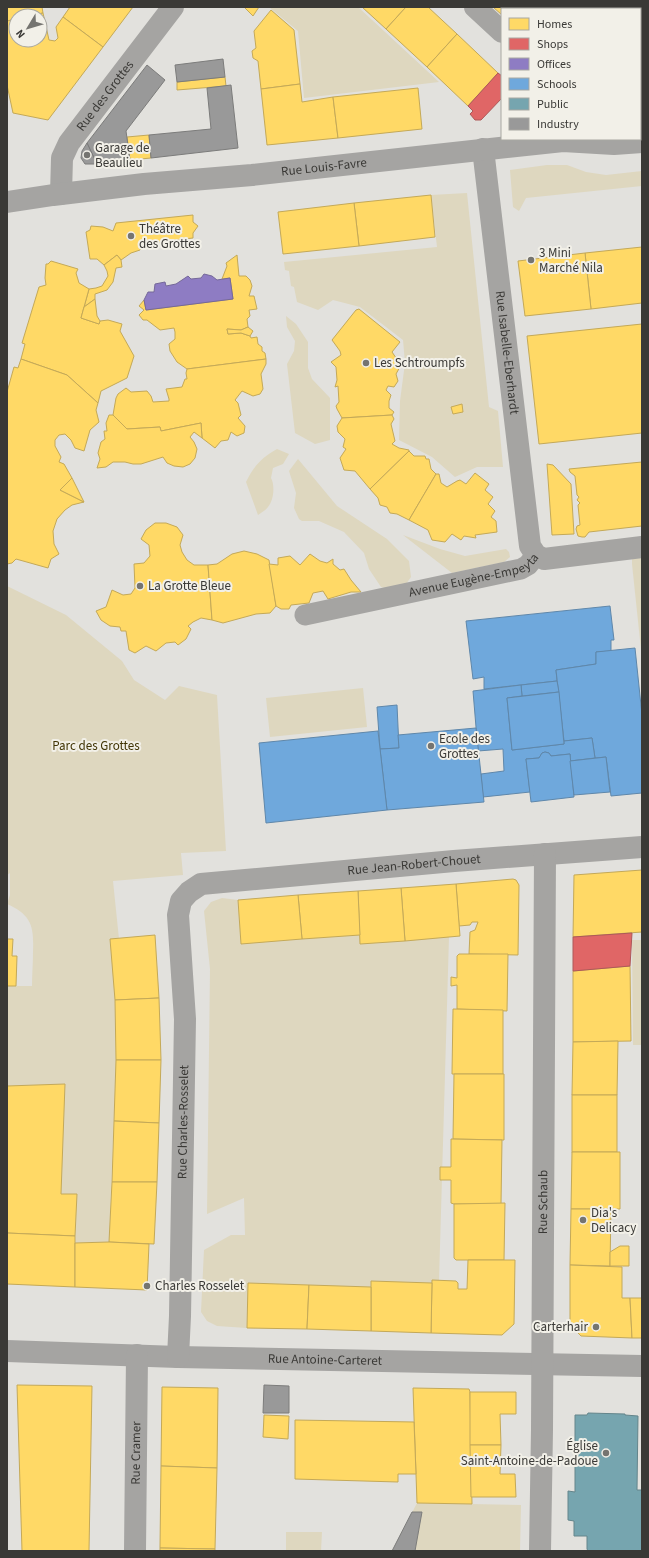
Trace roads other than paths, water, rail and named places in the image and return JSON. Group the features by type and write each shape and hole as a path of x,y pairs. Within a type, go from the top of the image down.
{"street":[{"name":"Rue des Grottes","path":"61,194 62,158 69,143 173,7"},
{"path":"475,7 501,31"},
{"name":"Rue Louis-Favre","path":"7,202 144,184 258,175 563,140 614,144 642,142"},
{"name":"Rue Isabelle-Eberhardt","path":"483,149 530,546 536,556"},
{"name":"Avenue Eugène-Empeyta","path":"305,615 521,569 528,565 536,556 544,559 642,547"},
{"name":"Rue Jean-Robert-Chouet","path":"189,892 201,884 642,847"},
{"name":"Rue Schaub","path":"540,1551 545,854"},
{"name":"Rue Charles-Rosselet","path":"178,1357 185,1019 178,915 181,901 189,892"},
{"name":"Rue Antoine-Carteret","path":"7,1350 178,1357 642,1366"},
{"name":"Rue Cramer","path":"134,1551 136,1355"}],"place":[{"name":"Garage de Beaulieu","path":"87,155"},
{"name":"Théâtre des Grottes","path":"131,236"},
{"name":"3 Mini Marché Nila","path":"531,260"},
{"name":"Les Schtroumpfs","path":"366,363"},
{"name":"La Grotte Bleue","path":"140,586"},
{"name":"Ecole des Grottes","path":"431,746"},
{"name":"Dia's Delicacy","path":"583,1220"},
{"name":"Charles Rosselet","path":"147,1286"},
{"name":"Carterhair","path":"596,1327"},
{"name":"Église Saint-Antoine-de-Padoue","path":"606,1453"}],"park label":[{"name":"Parc des Grottes","path":"96,746"}]}
